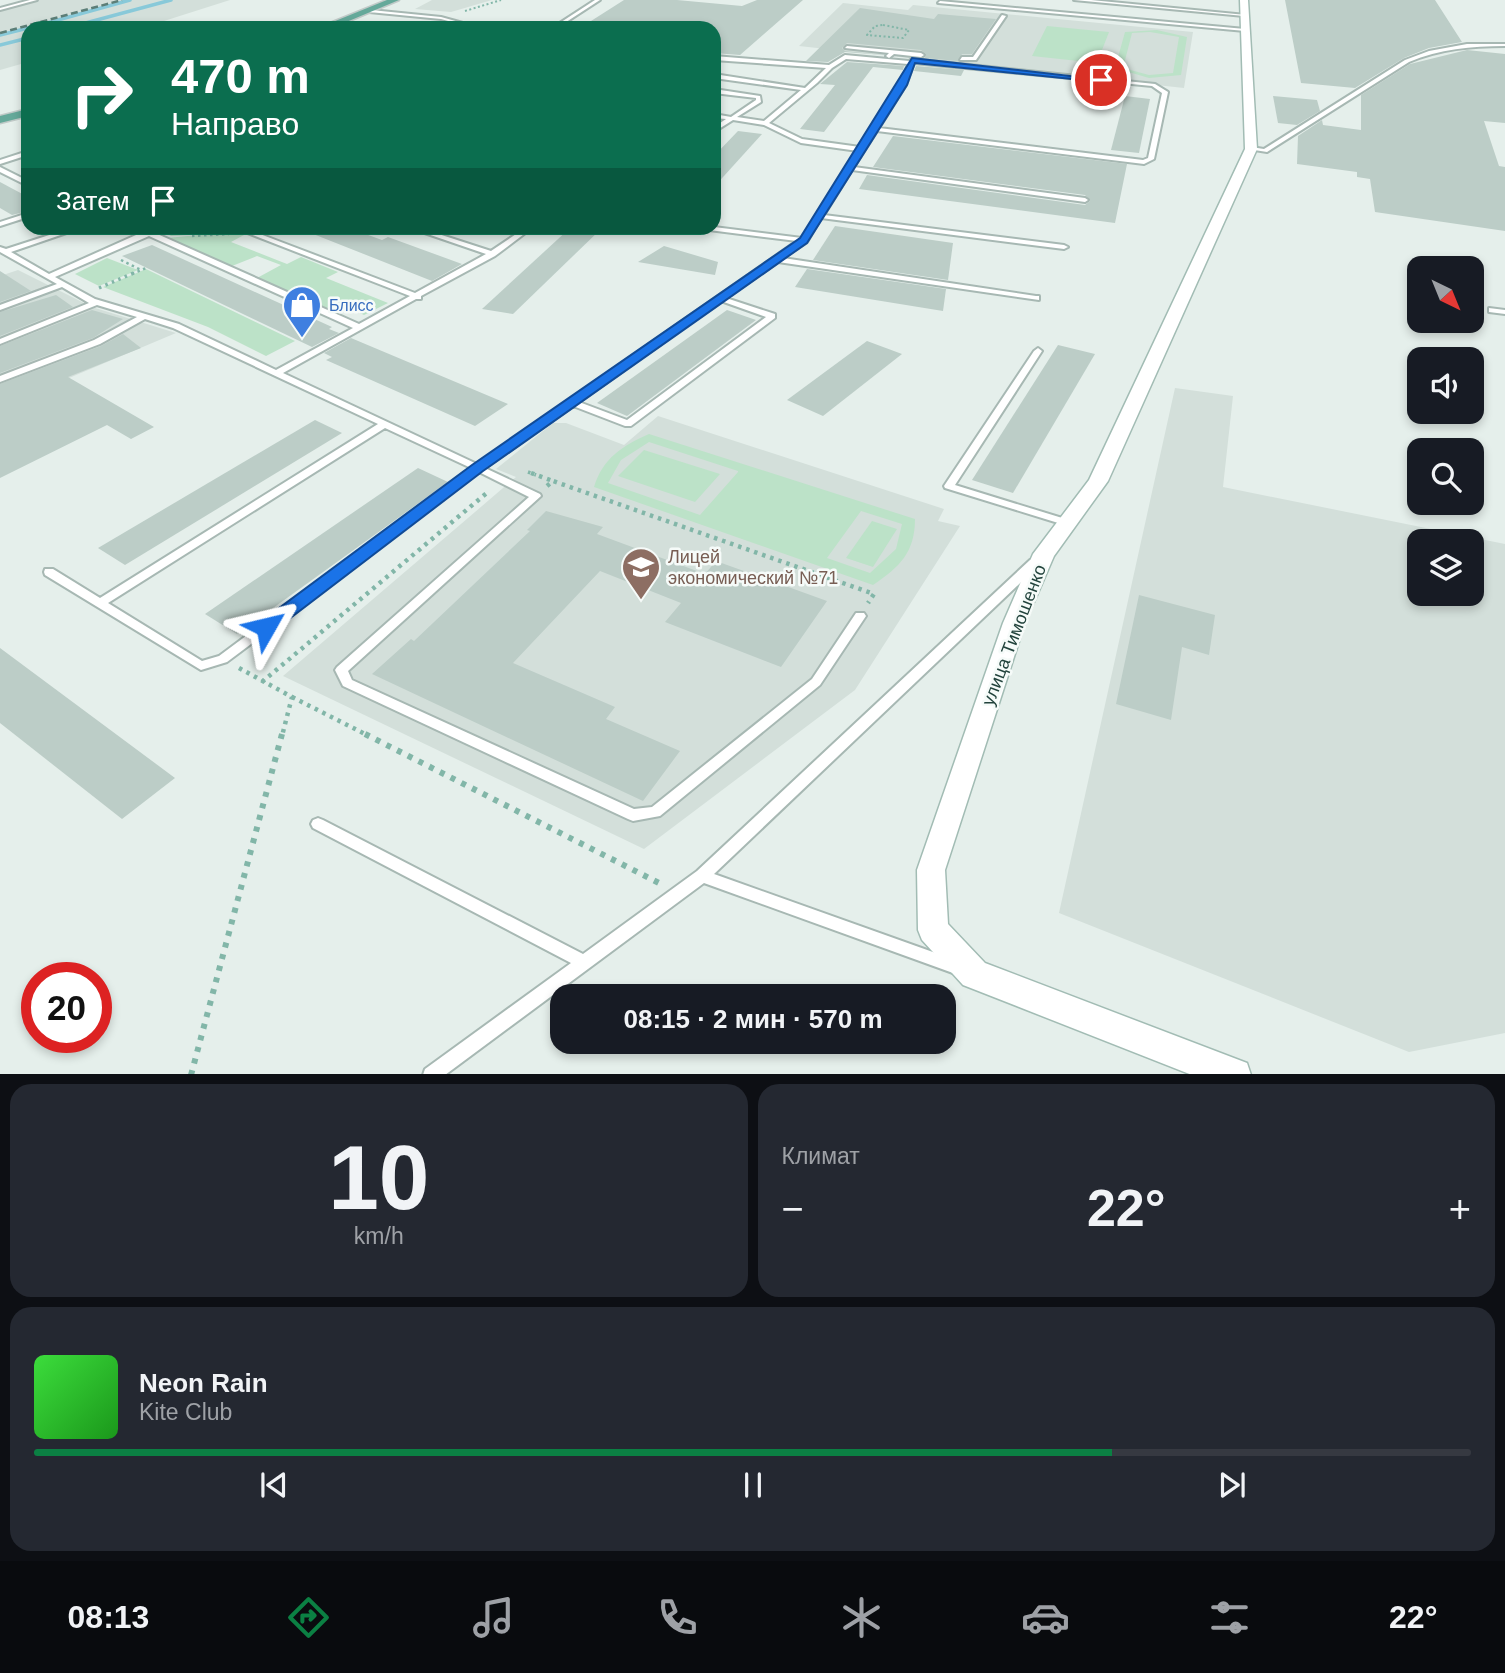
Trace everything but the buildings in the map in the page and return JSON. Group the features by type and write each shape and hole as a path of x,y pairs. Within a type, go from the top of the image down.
{"main road":[{"path":"346,21 376,12 395,0"},
{"path":"355,21 407,0"},
{"path":"0,117 21,112"}],"street":[{"name":"улица Тимошенко","path":"1235,1074 974,974 933,930 931,870 1014,623 1044,554 1098,481 1251,149 1245,15"}],"lane":[{"path":"0,9 35,0"},
{"path":"565,21 598,0"},
{"path":"1076,0 1245,15"},
{"path":"940,2 1245,15"},
{"path":"376,12 452,21"},
{"path":"847,47 974,58 1003,16"},
{"path":"1251,149 1265,151 1407,61 1429,51 1451,46 1505,45"},
{"path":"885,60 893,52"},
{"path":"721,76 756,79 769,84 803,89 813,86 830,67 845,57 910,63 919,60 1161,88 1164,92 1151,159 1133,161 876,129"},
{"path":"721,59 830,67"},
{"path":"48,572 201,666 223,659 478,468 780,260 804,240 859,149 876,129 902,85 910,63"},
{"path":"765,123 803,89"},
{"path":"721,92 758,97 759,101 721,126"},
{"path":"721,117 765,123 801,141 859,149"},
{"path":"0,162 21,155"},
{"path":"0,169 21,180"},
{"path":"849,169 1085,200"},
{"path":"818,216 1064,247"},
{"path":"0,224 21,217"},
{"path":"721,230 804,240"},
{"path":"3,250 53,235"},
{"path":"48,277 143,235"},
{"path":"152,235 360,328"},
{"path":"257,235 418,296"},
{"path":"436,235 492,254"},
{"path":"275,374 492,254 519,235"},
{"path":"3,250 62,285 98,302 176,326 536,496 341,670 346,683 633,816 655,811 816,682 860,616"},
{"path":"780,260 1036,298"},
{"path":"0,308 62,285"},
{"path":"572,402 628,424 772,316 722,299"},
{"path":"0,342 98,302"},
{"path":"1492,310 1505,312"},
{"path":"0,379 97,342 145,316"},
{"path":"1038,351 949,485 1068,523"},
{"path":"100,603 383,425"},
{"path":"431,1074 702,876 1044,554"},
{"path":"318,824 585,963"},
{"path":"702,876 974,974"}],"path":[{"path":"883,25 909,30 902,38 867,35 875,26 883,25"},
{"path":"159,238 215,235"},
{"path":"99,288 144,269 114,257 124,253"},
{"path":"88,283 106,290"},
{"path":"520,469 874,594 860,616"},
{"path":"262,682 501,481"},
{"path":"536,496 553,481"},
{"path":"223,659 262,682 680,893"},
{"path":"191,1074 292,697"}],"shaded area":[{"path":"35,0 230,0 164,21 21,21 21,64 0,70 0,7"},
{"path":"432,0 492,0 451,12 415,9"},
{"path":"843,3 908,10 913,5 1193,32 1184,88 799,46"},
{"path":"18,270 92,307 176,333 0,407 0,276"},
{"path":"1175,388 1233,396 1223,487 1431,529 1407,529 1407,606 1484,606 1484,540 1505,544 1505,1033 1409,1052 1059,913"},
{"name":"Лицей экономический №71","path":"658,416 944,509 938,521 960,526 855,690 644,849 283,676 516,477 496,469 553,423 566,423 624,445"}],"green space":[{"path":"1047,26 1109,32 1097,63 1032,56"},
{"path":"1157,30 1187,37 1181,75 1149,78 1115,68 1125,32","holes":["1150,32 1179,37 1173,73 1149,75 1123,68 1132,33"]},
{"path":"244,235 231,242 287,264 301,257 338,272 326,278 388,303 364,315 343,305 331,311 257,278 281,265 257,256 232,266 167,238"},
{"path":"107,258 138,270 99,286 75,274"},
{"path":"146,269 295,341 266,356 208,327 103,287"},
{"path":"649,434 915,519 909,550 891,572 873,585 594,487 608,461 622,448","holes":["649,442 738,471 738,472 700,515 608,483 621,460","861,511 902,524 896,549 870,573 827,558"]},
{"path":"644,450 720,474 695,502 618,476"},
{"path":"872,521 897,529 873,567 846,558"}],"waterway":[{"path":"54,21 130,0"},
{"path":"93,21 171,0"},
{"path":"0,35 21,30"},
{"path":"0,45 21,40"}],"railway":[{"path":"44,21 122,0"},
{"path":"0,33 21,27"}],"place":[{"name":"Блисс","path":"302,339"},
{"name":"Лицей экономический №71","path":"641,601"}],"route":[{"path":"266,627 478,468 780,260 804,240 859,149 876,129 902,85 912,61 1101,80"}]}
